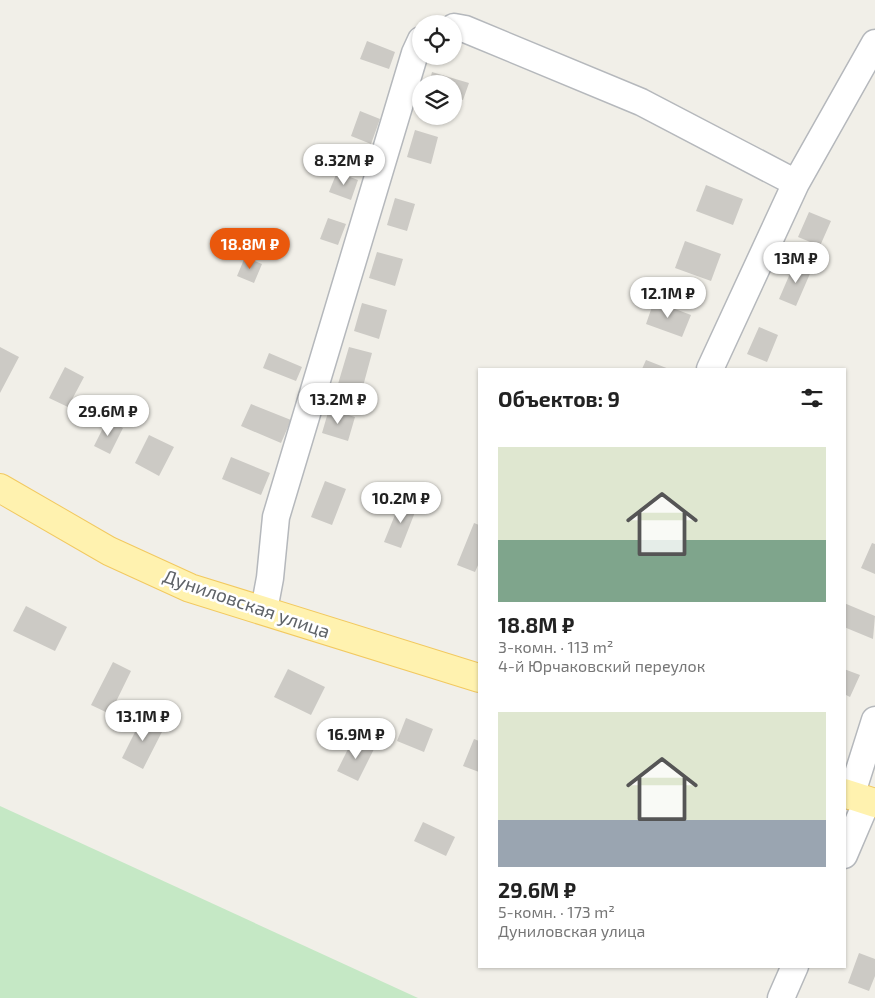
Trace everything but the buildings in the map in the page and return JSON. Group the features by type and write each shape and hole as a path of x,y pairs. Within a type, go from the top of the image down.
{"main road":[{"name":"Дуниловская улица","path":"0,488 118,555 190,588 478,678"}],"street":[{"path":"462,28 641,102 796,183"},
{"path":"710,368 796,183 875,43"},
{"path":"264,610 270,578 276,517 412,65"},
{"path":"846,847 859,798 875,720"},
{"path":"781,998 794,968"}],"green space":[{"path":"0,806 418,998 0,998"}]}
